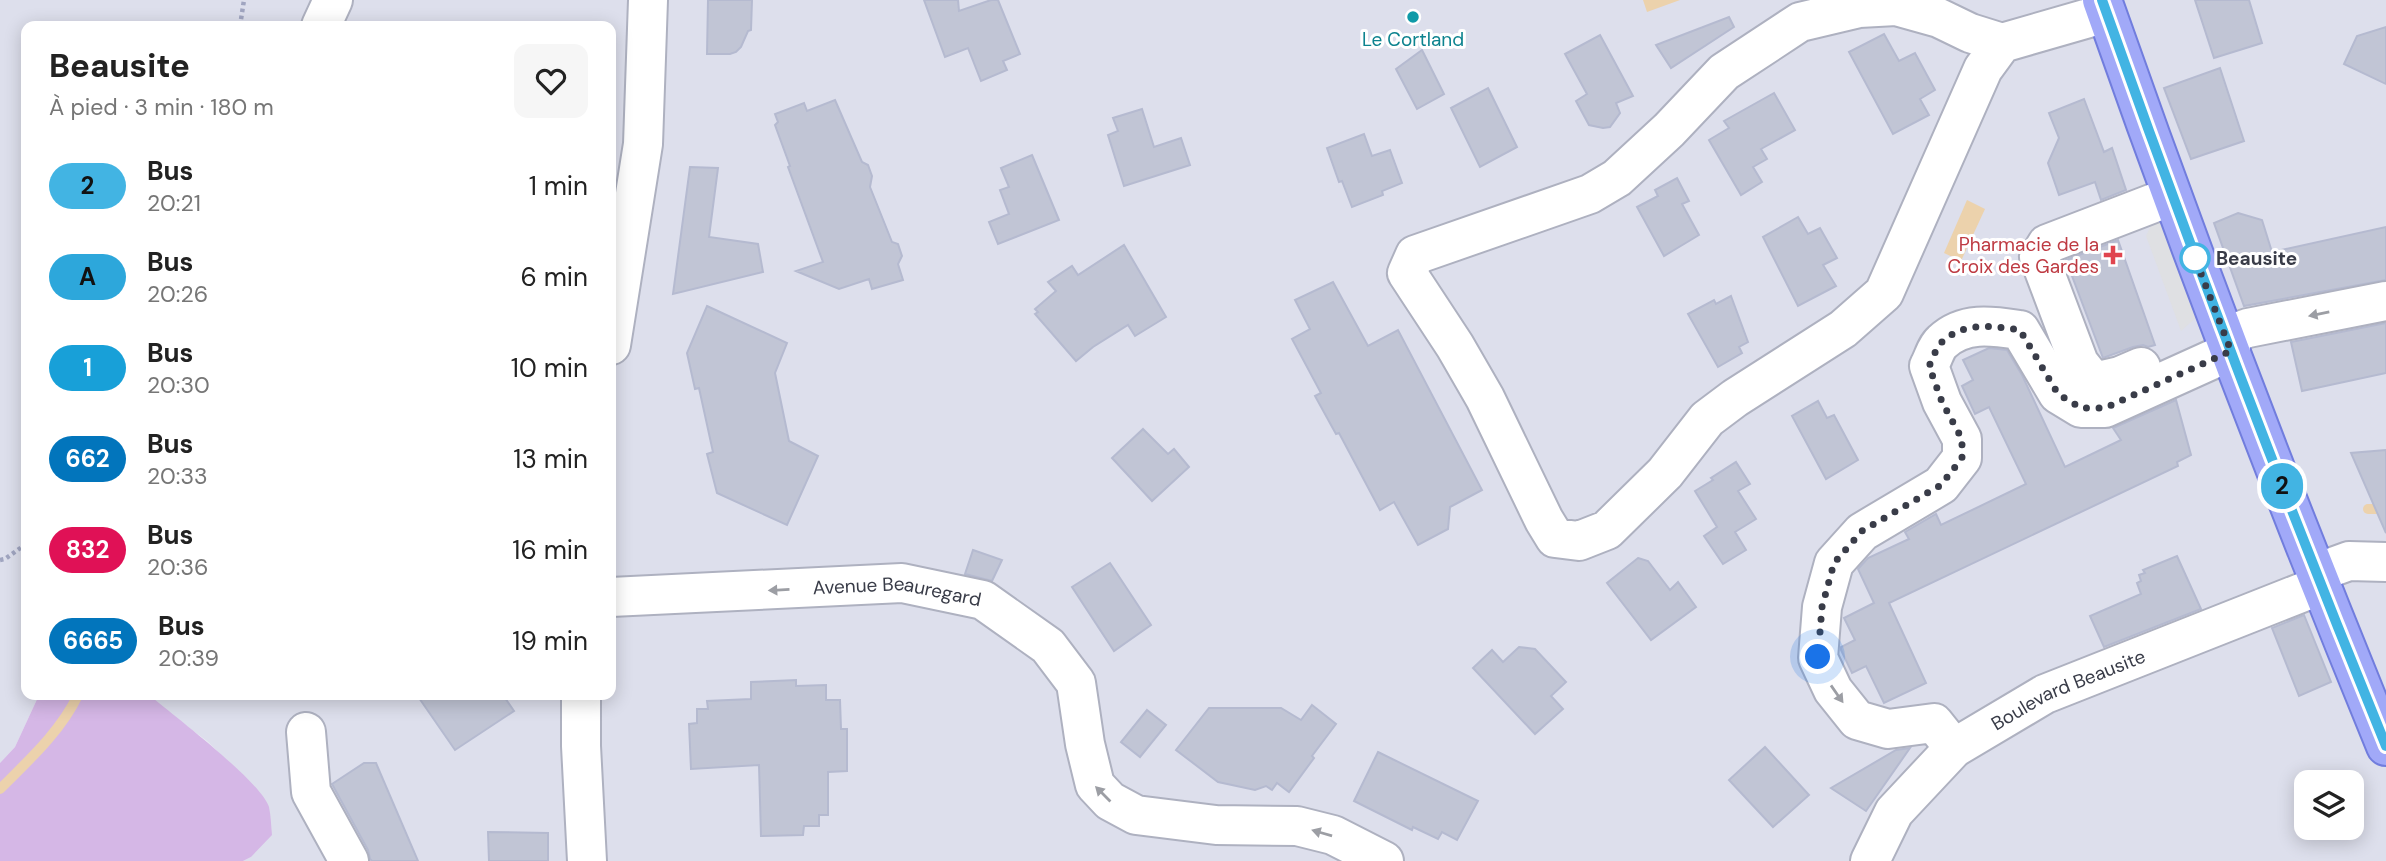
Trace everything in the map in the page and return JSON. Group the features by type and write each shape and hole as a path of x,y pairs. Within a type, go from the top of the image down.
{"main road":[{"path":"2104,7 2226,339 2318,579 2386,746"}],"street":[{"path":"323,21 333,0"},
{"path":"616,314 643,144 648,0"},
{"path":"2002,43 1970,33 1939,18 1896,6 1859,8 1800,22 1724,72 1669,130 1617,178 1590,194 1415,255 1407,273 1485,398 1555,538 1579,541 1607,530 1665,473 1706,419 1843,329 1884,293 1983,69 2002,43 2104,7"},
{"path":"2172,196 2047,244 2039,257 2043,268 2079,363 2094,382 2120,376 2226,339"},
{"path":"1954,748 1934,723 1888,729 1857,720 1833,690 1818,657 1822,607 1834,563 1862,531 1941,485 1962,458 1962,439 1942,402 1929,366 1940,343 1961,329 1987,325 2020,330 2058,394 2081,408 2105,408 2248,328 2386,301"},
{"name":"Boulevard Beausite","path":"1870,861 1894,811 1954,748 2045,694 2318,579 2349,561 2386,562"},
{"name":"Avenue Beauregard","path":"616,597 902,583 983,600 1048,646 1076,683 1094,785 1110,801 1136,815 1216,825 1297,826 1333,835 1384,861"},
{"path":"581,700 587,861"},
{"path":"306,732 311,792 349,861"}],"path":[{"path":"241,21 244,0"},
{"path":"0,560 21,548"}],"shaded area":[{"path":"0,0 2386,0 2386,861 243,861 251,857 268,805 252,785 207,741 152,700 616,700 616,21 21,21 21,700 37,700 15,747 0,763"},
{"path":"1643,0 1680,0 1647,12"},
{"path":"1967,200 1985,209 1961,261 1944,253"},
{"path":"2158,210 2198,316 2181,331 2146,236"},
{"path":"37,700 155,700 251,782 269,807 272,835 251,857 243,861 0,861 0,763 15,747"}],"building":[{"path":"708,0 752,0 751,30 736,52 707,54"},
{"path":"924,0 958,0 959,11 998,0 1020,54 1003,61 1007,70 981,81 968,48 945,57"},
{"path":"2195,0 2249,0 2262,43 2214,58"},
{"path":"1729,17 1734,27 1671,68 1656,45"},
{"path":"2386,27 2386,84 2344,64 2357,36"},
{"path":"1884,34 1899,61 1915,53 1935,90 1920,99 1929,115 1893,134 1849,52"},
{"path":"1600,35 1633,96 1616,103 1620,113 1610,127 1603,128 1589,125 1576,101 1587,94 1565,54"},
{"path":"1422,50 1444,94 1417,109 1396,69"},
{"path":"2220,68 2244,141 2191,159 2164,88"},
{"path":"1488,88 1517,147 1480,167 1451,108"},
{"path":"1774,93 1795,130 1761,149 1767,159 1753,167 1762,182 1741,195 1709,140 1729,128 1724,121"},
{"path":"2084,99 2104,152 2112,148 2126,190 2101,200 2095,182 2059,195 2048,163 2059,138 2049,113"},
{"path":"835,100 862,162 868,165 872,176 870,187 892,242 898,244 902,256 898,264 903,280 872,289 869,279 839,289 796,271 823,262 788,167 790,166 775,125 778,122 775,114 804,103 807,111"},
{"path":"1142,109 1154,147 1181,138 1190,165 1124,186 1108,135 1118,131 1113,118"},
{"path":"1364,134 1372,156 1390,150 1402,183 1382,191 1383,195 1352,207 1342,181 1339,182 1327,148"},
{"path":"1032,155 1059,220 998,244 989,222 1009,214 1000,190 1009,187 1001,168"},
{"path":"690,167 718,168 709,237 758,244 763,272 673,294"},
{"path":"1677,178 1689,201 1682,204 1699,235 1664,256 1637,207 1658,196 1655,190"},
{"path":"2238,213 2262,220 2272,252 2386,227 2386,280 2244,306 2214,223"},
{"path":"1798,217 1808,234 1820,228 1837,258 1823,265 1836,286 1798,306 1763,237"},
{"path":"2118,240 2155,345 2133,347 2103,358 2066,260"},
{"path":"1124,245 1166,317 1135,336 1128,325 1076,361 1035,314 1038,312 1035,309 1056,291 1048,282 1072,266 1078,275"},
{"path":"1333,282 1368,346 1398,330 1482,490 1450,507 1448,529 1418,545 1394,502 1380,510 1339,433 1336,434 1315,396 1321,393 1292,339 1310,329 1295,300"},
{"path":"1731,296 1748,342 1739,347 1742,353 1718,367 1688,314 1714,300 1716,304"},
{"path":"707,306 787,343 775,373 789,441 818,456 787,525 717,493 707,454 713,452 699,388 695,389 687,353"},
{"path":"2386,323 2386,373 2302,391 2291,342"},
{"path":"1989,348 2007,350 2022,375 2065,467 2121,440 2113,428 2176,400 2191,455 2177,462 2178,466 1889,603 1926,683 1884,703 1866,666 1852,673 1841,650 1841,647 1855,640 1844,618 1874,603 1858,569 1868,558 1909,539 1905,532 1936,514 1941,525 2026,484 1989,407 1975,414 1962,386 1973,380 1963,360"},
{"path":"1818,401 1827,418 1834,415 1858,460 1826,479 1792,416"},
{"path":"1143,429 1168,454 1174,449 1189,467 1152,501 1112,458"},
{"path":"2386,450 2386,533 2351,453"},
{"path":"1736,462 1750,484 1738,491 1756,519 1735,532 1746,550 1723,564 1704,536 1717,527 1695,491"},
{"path":"973,550 1002,560 992,581 965,574"},
{"path":"2177,556 2201,609 2104,647 2090,616 2141,594 2137,583 2141,581 2139,575 2145,573 2143,570"},
{"path":"1638,558 1648,561 1670,590 1678,582 1696,607 1651,640 1607,583"},
{"path":"1110,563 1151,625 1114,651 1072,587"},
{"path":"2304,615 2331,682 2299,696 2272,628"},
{"path":"1519,647 1535,649 1566,682 1551,696 1563,709 1535,734 1473,668 1492,650 1503,662"},
{"path":"796,680 796,686 826,685 826,700 840,700 841,729 847,729 847,771 828,772 828,815 819,815 819,826 804,826 803,835 761,836 759,765 691,769 689,724 697,723 697,709 708,709 707,701 751,699 751,682"},
{"path":"420,700 506,700 514,711 455,750"},
{"path":"1312,705 1336,724 1289,792 1277,783 1272,790 1266,786 1255,790 1218,782 1176,750 1209,708 1281,708 1301,720"},
{"path":"1147,710 1166,725 1140,757 1121,742"},
{"path":"1765,747 1809,795 1773,827 1729,780"},
{"path":"1910,748 1866,811 1831,788 1896,750"},
{"path":"1378,752 1478,801 1457,840 1442,832 1438,839 1413,827 1412,830 1354,801"},
{"path":"364,763 376,763 418,861 370,859 368,850 332,784"},
{"path":"488,832 548,833 548,861 489,861"}],"waterway":[{"path":"2368,509 2386,509"},
{"path":"0,789 53,733 75,700"}],"bus line":[{"name":"2","path":"2102,0 2172,196 2300,534 2386,746"}],"place":[{"name":"Le Cortland","path":"1413,17"},
{"name":"Pharmacie de la Croix des Gardes","path":"2113,255"},
{"name":"Beausite","path":"2195,258"}],"route":[{"path":"1818,657 1822,607 1834,563 1862,531 1941,485 1962,458 1962,439 1942,402 1929,366 1940,343 1961,329 1987,325 2020,330 2058,394 2081,408 2105,408 2231,351 2195,258"}]}
